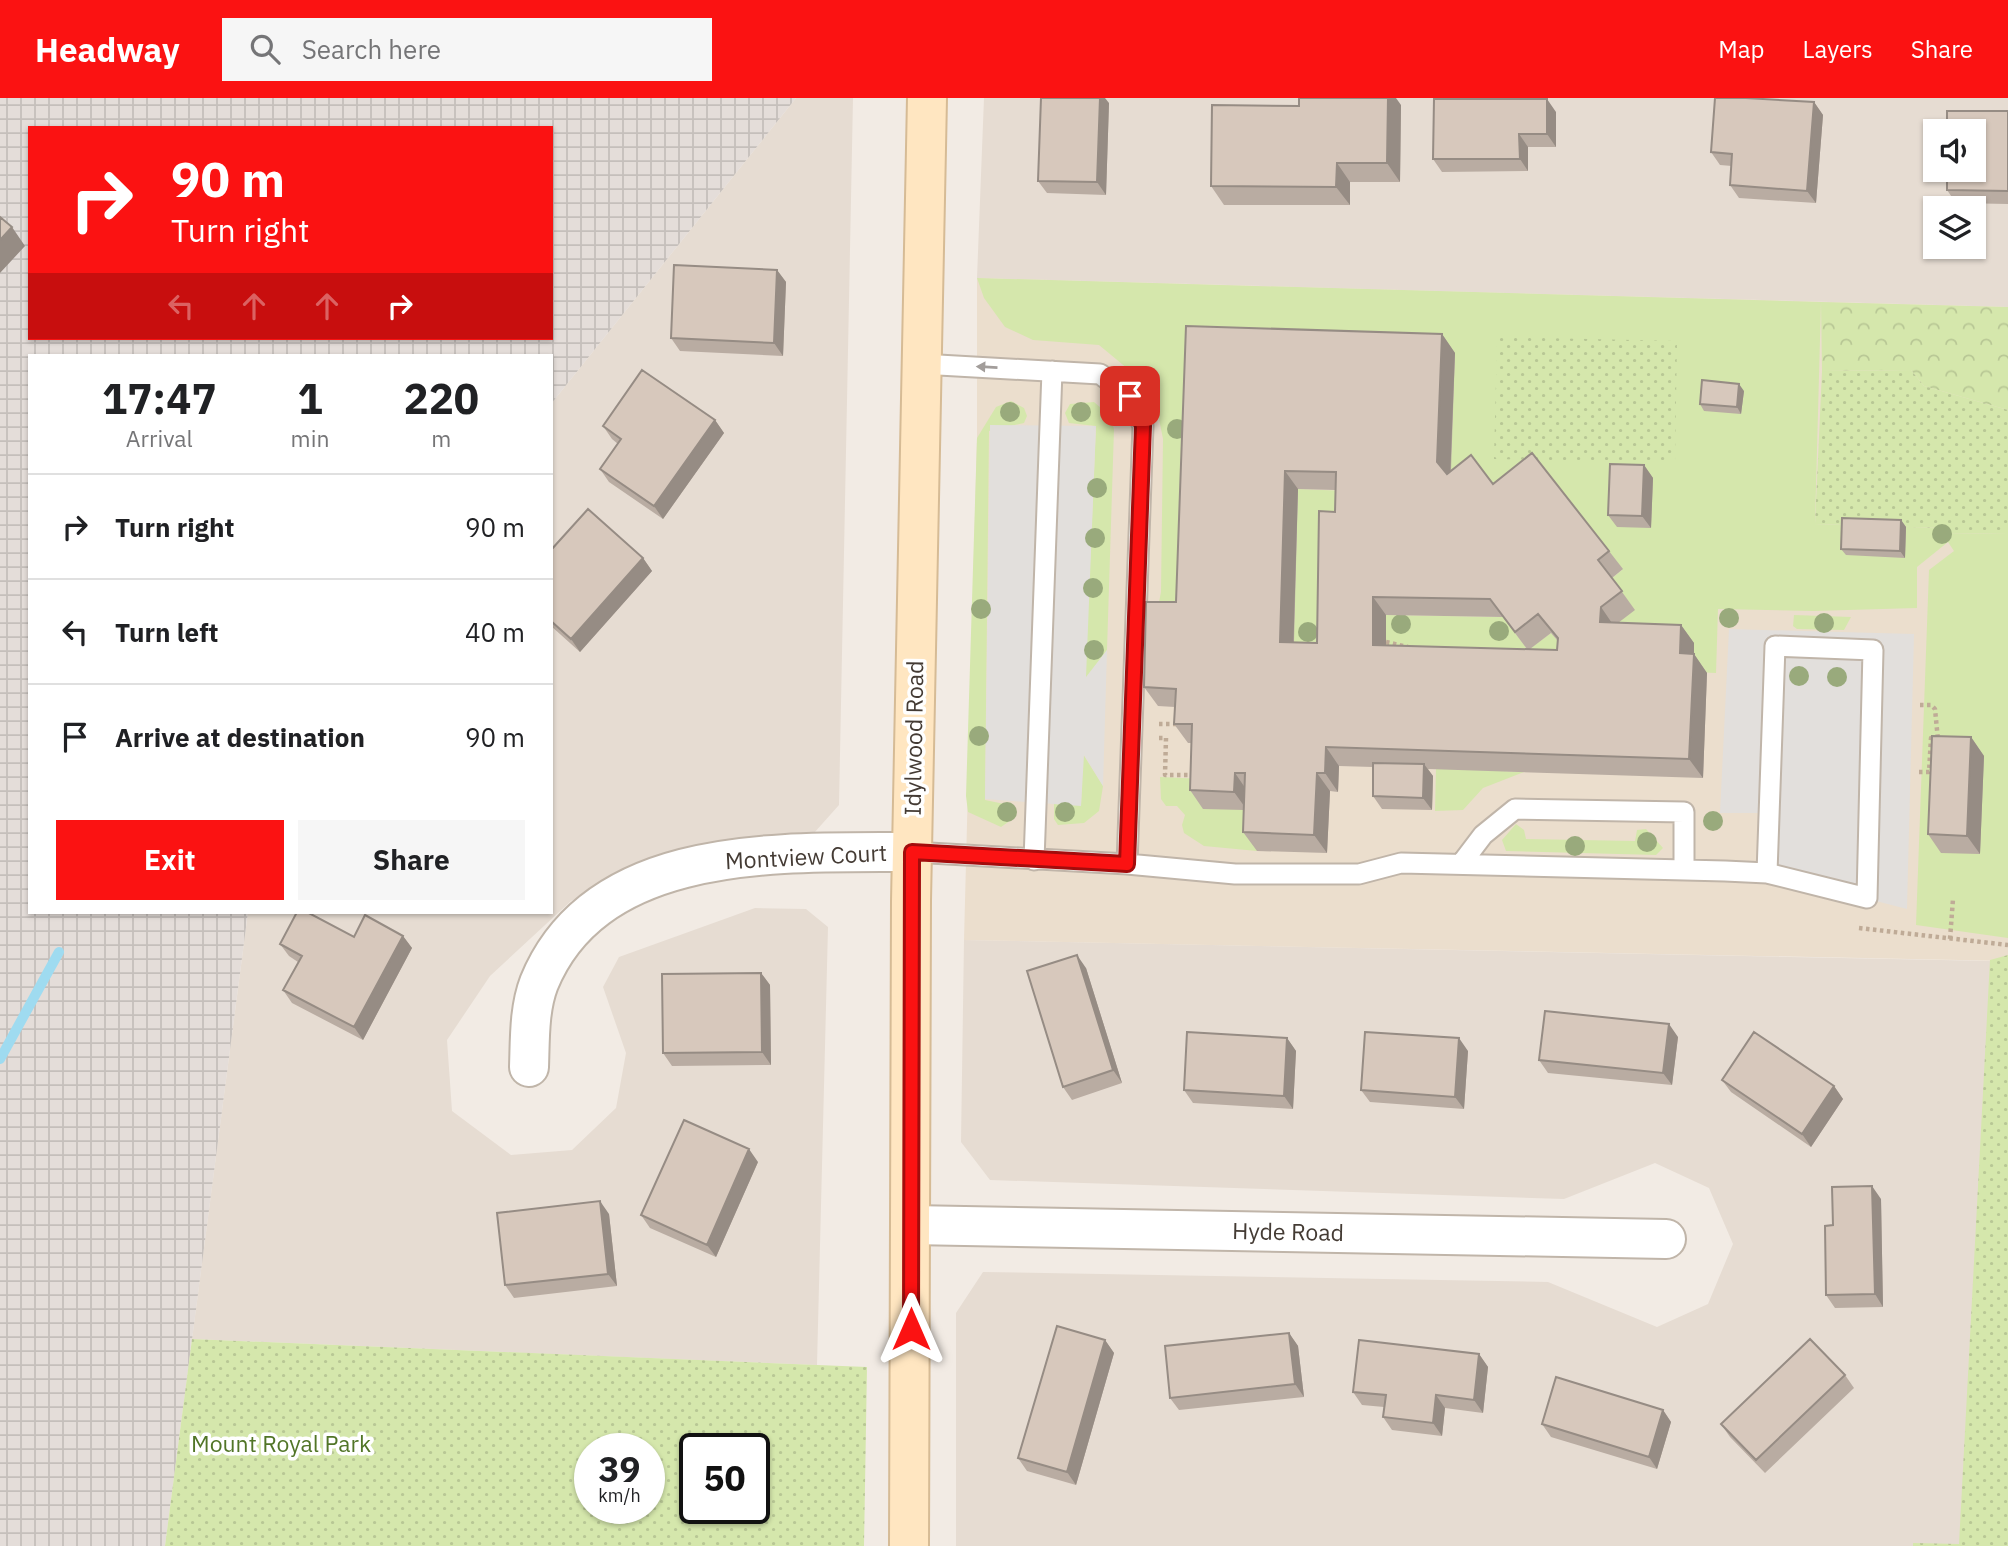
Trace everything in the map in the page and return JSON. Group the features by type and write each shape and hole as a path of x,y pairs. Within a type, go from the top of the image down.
{"main road":[{"name":"Idylwood Road","path":"909,1546 912,852 927,98"}],"street":[{"name":"Montview Court","path":"529,1067 531,1018 538,985 555,950 577,925 608,901 651,879 707,862 797,853 912,852"},
{"name":"Hyde Road","path":"911,1224 1666,1239"}],"lane":[{"path":"921,364 1100,374 1130,396 1143,426 1127,864"},
{"path":"1034,860 1052,371"},
{"path":"912,852 1127,864 1236,874 1359,874 1401,863 1684,869 1767,873 1867,898 1873,650 1775,646 1767,873"},
{"path":"1461,864 1483,835 1515,809 1684,812 1684,869"}],"path":[{"path":"1386,642 1411,647"},
{"path":"1920,705 1931,705 1935,709 1939,752"},
{"path":"1154,724 1188,724"},
{"path":"1158,738 1166,738 1165,775 1199,775"},
{"path":"1919,772 1929,772 1931,738 1938,739"},
{"path":"1950,939 1953,899"}],"shaded area":[{"path":"0,98 796,98 553,402 553,354 28,354 28,914 248,914 165,1546 0,1546"},
{"path":"796,98 853,98 839,805 814,833 692,847 571,901 490,976 447,1040 452,1111 511,1155 572,1150 616,1108 626,1053 603,987 619,957 755,908 806,909 828,927 817,1365 192,1339 248,914 553,914 553,402"},
{"path":"984,98 2008,98 2008,307 977,278"},
{"path":"977,278 2008,307 2008,961 964,940 977,438"},
{"path":"990,425 1096,426 1086,677 1107,650 1103,786 1084,755 1081,806 985,799"},
{"path":"1729,629 1914,634 1907,909 1767,873 1770,813 1720,813"},
{"path":"964,940 1991,961 1963,1546 956,1546 956,1313 983,1272 1548,1282 1657,1327 1708,1304 1733,1244 1709,1188 1655,1163 1564,1199 990,1180 961,1142"}],"green space":[{"path":"977,278 1821,302 1815,524 1943,528 1943,534 2008,533 2008,938 1916,925 1929,570 1954,551 1948,542 1917,567 1917,608 1813,611 1718,609 1716,673 1693,672 1613,641 1611,579 1622,570 1506,503 1450,481 1455,353 1199,345 1189,621 1157,612 1161,592 1163,439 1157,409 1147,392 1128,369 1099,345 1033,340 1005,327 984,298"},
{"path":"1821,302 2008,307 2008,410 1924,386 1911,370 1822,371"},
{"path":"1497,337 1677,341 1675,463 1494,459"},
{"path":"1911,370 1924,386 2008,410 2008,533 1942,534 1942,528 1815,524 1822,371"},
{"path":"1011,401 1024,408 1027,416 1024,423 989,431 985,800 1014,806 1014,818 1001,827 968,812 966,796 977,438 996,407"},
{"path":"1094,402 1109,415 1114,429 1107,650 1085,680 1096,426 1069,423 1065,413 1070,404"},
{"path":"1298,489 1349,491 1330,662 1293,660"},
{"path":"1386,615 1503,617 1528,650 1551,633 1571,656 1386,664"},
{"path":"1794,615 1851,617 1844,630 1797,629 1793,626"},
{"path":"1083,754 1103,786 1099,811 1084,823 1058,825 1054,819 1054,804 1081,805"},
{"path":"1436,768 1524,772 1483,788 1463,810 1435,811"},
{"path":"1160,777 1204,779 1258,804 1257,851 1204,846 1184,833 1182,825 1185,815 1177,806 1166,806 1161,799"},
{"path":"1516,824 1524,830 1526,839 1635,841 1637,830 1646,829 1663,848 1656,855 1506,851 1502,840"},
{"path":"2008,955 2008,1546 1913,1546 1913,1543 1959,1544 1990,960"},
{"name":"Mount Royal Park","path":"192,1339 867,1367 864,1546 165,1546"}],"building":[{"path":"1041,98 1100,98 1097,182 1038,181"},
{"path":"1299,98 1388,98 1387,163 1337,163 1336,187 1211,186 1212,105 1299,106"},
{"path":"1715,98 1814,102 1807,191 1730,185 1732,154 1711,152"},
{"path":"1434,99 1547,99 1547,134 1519,134 1520,159 1433,159"},
{"path":"1947,111 2008,111 2008,191 1947,190 1947,182 1986,182 1986,119 1947,119"},
{"path":"0,217 12,227 0,240"},
{"path":"674,265 777,270 774,343 671,338"},
{"path":"1186,326 1442,334 1437,462 1447,474 1471,455 1493,484 1532,453 1609,551 1598,560 1622,591 1601,607 1600,622 1681,625 1680,653 1694,654 1689,759 1326,747 1325,773 1317,773 1314,835 1243,832 1245,773 1235,773 1234,792 1190,790 1192,724 1174,724 1176,689 1144,687 1146,602 1176,602","holes":["1285,471 1336,472 1335,512 1319,511 1317,643 1280,642","1373,597 1490,599 1515,632 1538,614 1558,638 1557,650 1373,645"]},
{"path":"642,370 715,420 654,506 600,469 621,439 603,426"},
{"path":"1702,380 1739,384 1737,407 1700,404"},
{"path":"1610,464 1644,465 1642,516 1608,515"},
{"path":"588,509 643,558 571,639 553,623 553,548"},
{"path":"1842,518 1901,520 1900,551 1841,549"},
{"path":"1932,736 1971,737 1967,836 1928,834"},
{"path":"1373,763 1424,764 1423,798 1373,796"},
{"path":"296,914 311,914 354,937 365,915 403,936 354,1027 283,990 302,956 280,944"},
{"path":"1077,955 1113,1070 1063,1087 1027,971"},
{"path":"761,973 762,1052 663,1053 662,974"},
{"path":"1545,1011 1669,1024 1663,1073 1539,1060"},
{"path":"1187,1032 1287,1038 1284,1096 1184,1090"},
{"path":"1365,1032 1459,1038 1455,1097 1361,1090"},
{"path":"1754,1032 1834,1086 1802,1134 1722,1080"},
{"path":"684,1120 749,1149 707,1245 641,1215"},
{"path":"1872,1186 1875,1294 1826,1295 1825,1226 1833,1225 1832,1187"},
{"path":"600,1201 608,1274 505,1285 497,1213"},
{"path":"1057,1326 1105,1340 1067,1472 1018,1458"},
{"path":"1289,1333 1295,1384 1170,1398 1165,1346"},
{"path":"1810,1339 1845,1375 1756,1460 1721,1424"},
{"path":"1359,1340 1479,1354 1474,1400 1436,1395 1433,1423 1383,1417 1386,1395 1353,1392"},
{"path":"1556,1377 1663,1410 1649,1457 1542,1424"}],"waterway":[{"path":"0,1059 59,952"}],"route":[{"path":"911,1329 912,852 1127,864 1143,426 1130,396"}]}
